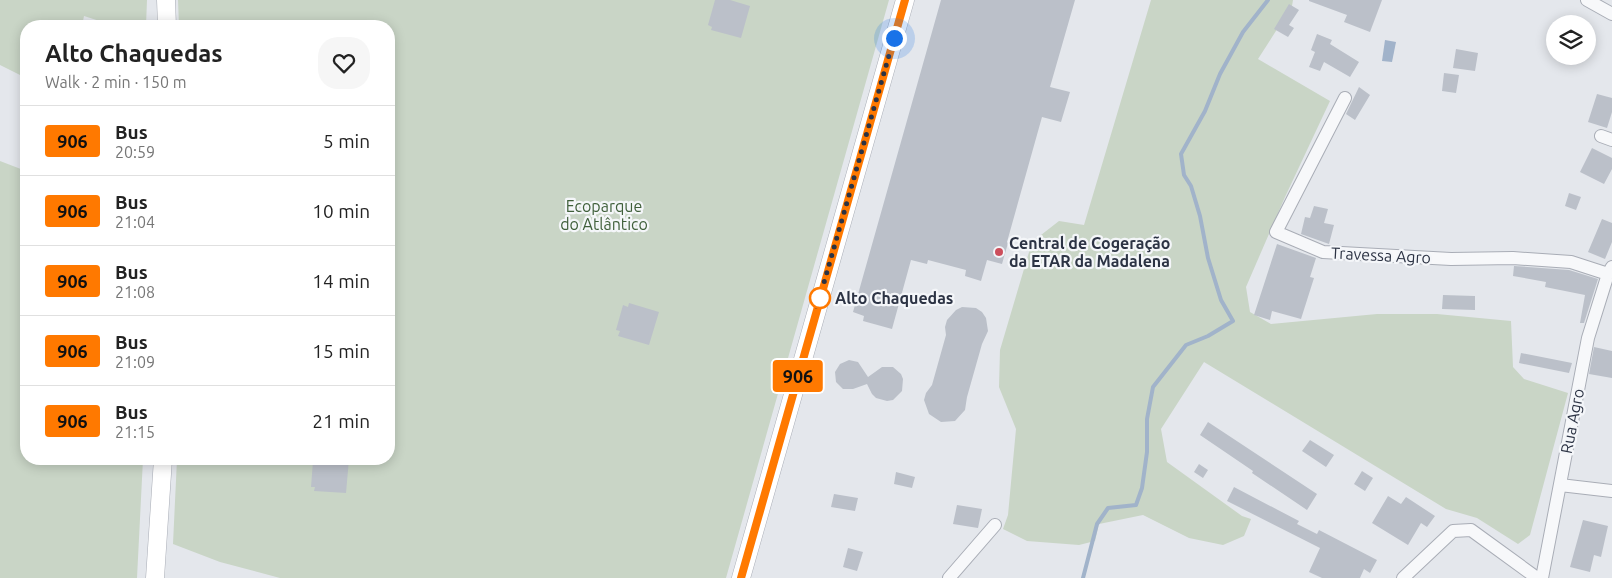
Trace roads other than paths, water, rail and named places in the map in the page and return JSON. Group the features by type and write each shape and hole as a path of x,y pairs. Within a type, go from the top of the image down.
{"street":[{"path":"166,0 167,20"},
{"path":"740,578 905,0"},
{"path":"1587,0 1612,14"},
{"name":"Travessa Agro","path":"1345,98 1276,232 1323,252 1451,259 1522,258 1571,262 1610,270"},
{"name":"Rua Agro","path":"1542,578 1588,338 1610,270"},
{"path":"155,578 163,465"},
{"path":"1560,485 1612,492"},
{"path":"949,578 995,525"},
{"path":"1403,578 1453,530 1471,530 1538,578"}],"water":[{"path":"1385,40 1396,42 1392,62 1382,61"}],"waterway":[{"path":"1083,578 1097,524 1108,508 1136,505 1142,488 1147,452 1147,419 1153,387 1186,345 1208,336 1233,321 1221,300 1208,258 1200,216 1191,186 1184,175 1181,154 1205,111 1220,74 1243,32 1268,0"}],"place":[{"name":"Central de Cogeração da ETAR da Madalena","path":"999,252"},
{"name":"Alto Chaquedas","path":"820,298"}],"park label":[{"name":"Ecoparque do Atlântico","path":"604,215"}]}
